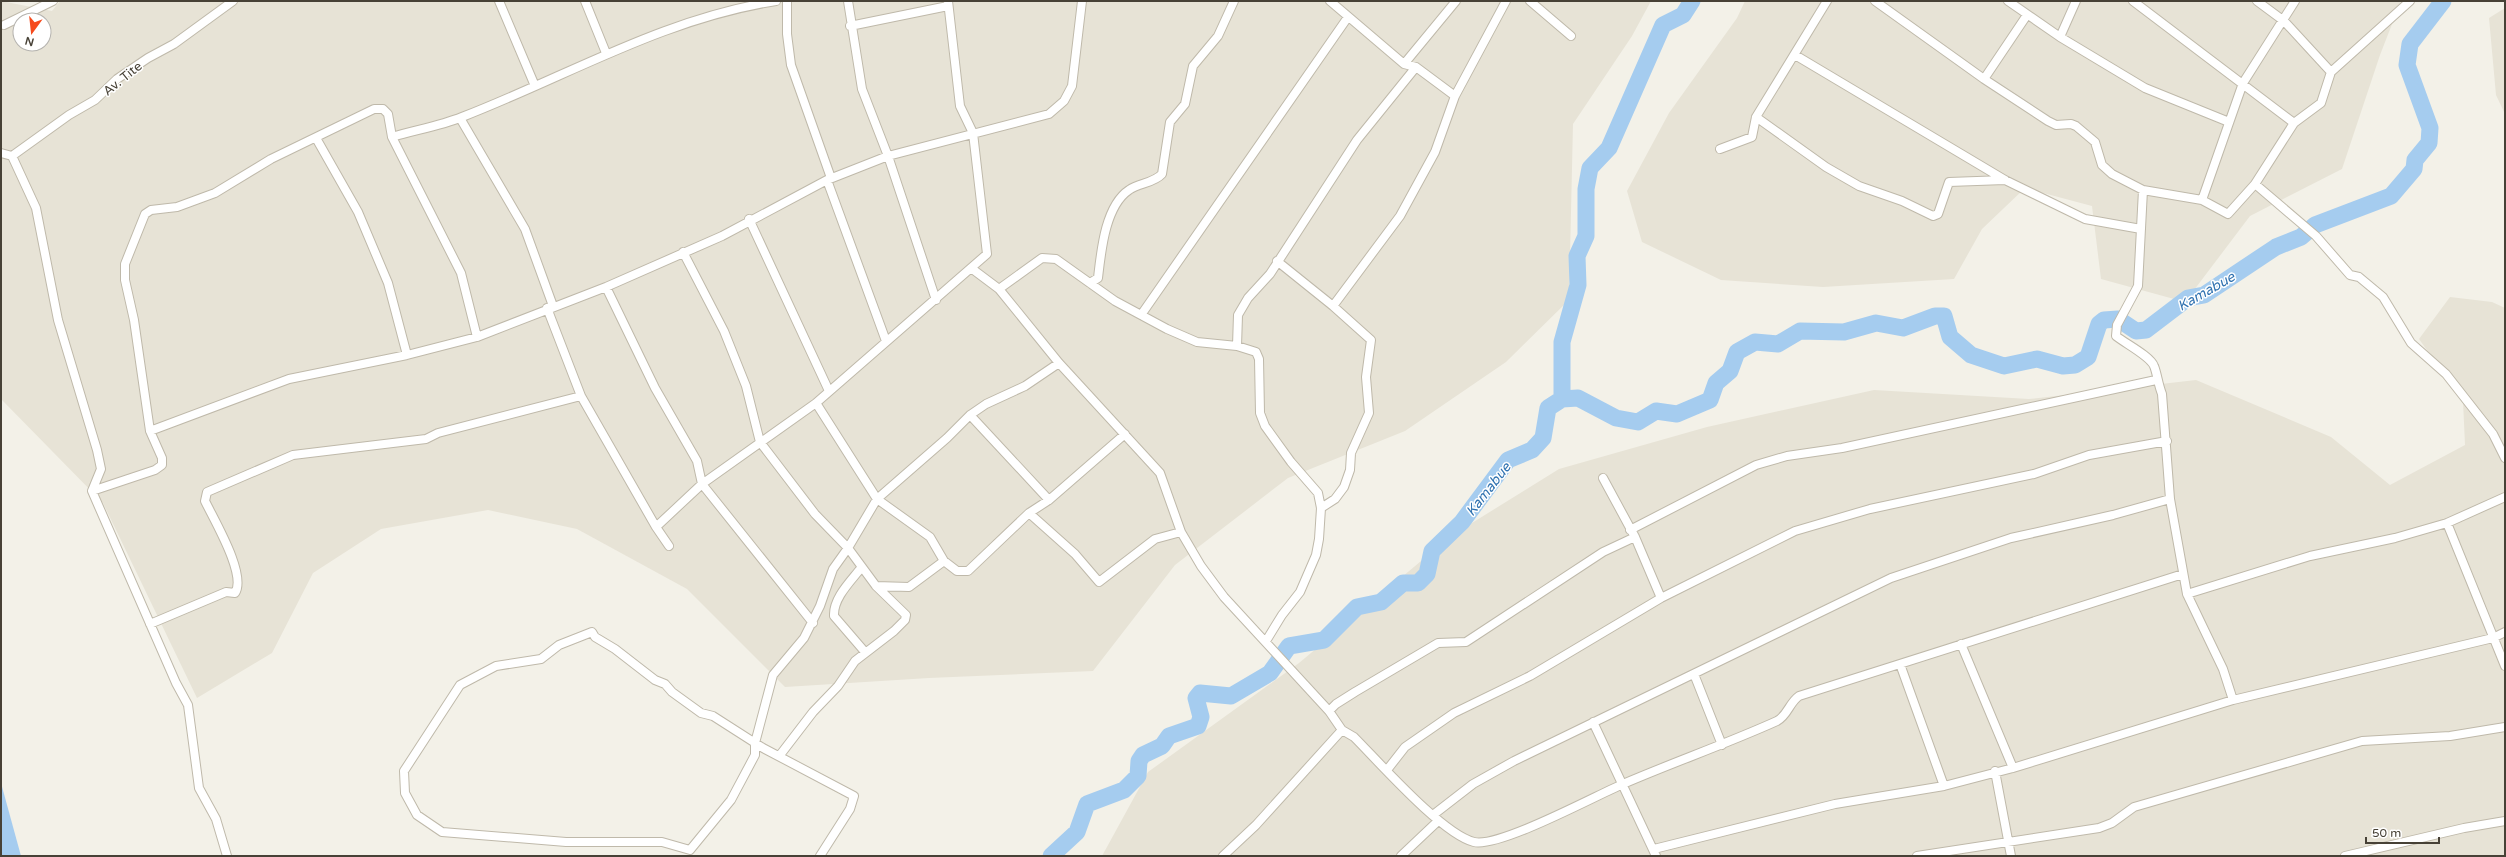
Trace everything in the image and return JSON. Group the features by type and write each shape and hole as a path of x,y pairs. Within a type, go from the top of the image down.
{"street":[{"path":"4,25 53,1"},
{"name":"Av. Tite","path":"12,156 69,115 95,100 117,79 148,58 174,44 233,1"},
{"path":"499,1 535,86"},
{"path":"585,1 606,53"},
{"path":"392,137 460,118 535,86 606,53 694,19 741,7 776,1"},
{"path":"787,1 787,34 791,65 886,341"},
{"path":"848,1 850,26 862,89 888,156 936,300"},
{"path":"150,431 289,379 407,355 477,337 550,307 606,287 722,236 749,219 829,179 888,156 1049,114 1064,101 1072,86 1082,1"},
{"path":"1090,283 1098,278 1103,237 1120,199 1128,190 1162,174 1170,122 1185,104 1193,66 1218,36 1234,1"},
{"path":"1404,64 1456,1"},
{"path":"1333,306 1400,216 1435,152 1455,96 1506,1"},
{"path":"1530,1 1571,36"},
{"path":"1720,149 1752,138 1756,117 1827,1"},
{"path":"1875,1 1984,79 2056,125 2071,124 2076,126 2095,142 2102,165 2112,174 2143,190 2202,200 2228,214 2255,184 2294,123 2321,103 2330,72 2410,1"},
{"path":"2008,1 2060,37 2145,88 2229,122"},
{"path":"2060,37 2076,1"},
{"path":"2133,1 2294,123"},
{"path":"2257,1 2284,21 2330,72"},
{"path":"2202,200 2243,83 2284,21 2295,1"},
{"path":"1336,2 1348,17 1404,64 1416,67 1455,96"},
{"path":"656,527 702,484 816,403 985,256 987,250 973,133 960,106 948,4 850,26"},
{"path":"1984,79 2027,15"},
{"path":"1141,316 1348,17"},
{"path":"1795,55 2005,180 2085,219 2141,229"},
{"path":"1237,346 1238,315 1248,298 1270,274 1277,261 1357,140 1416,67"},
{"path":"92,491 155,470 162,465 162,458 150,431 134,320 125,280 125,264 145,214 151,210 177,207 215,194 271,160 377,108 383,109 388,114 392,137 461,273 477,337"},
{"path":"1756,117 1826,167 1859,186 1902,201 1933,216 1938,214 1949,182 2005,180"},
{"path":"460,118 525,230 581,396 656,527 669,546"},
{"path":"316,138 358,212 388,282 407,355"},
{"path":"1,153 12,156 36,208 58,320 97,450 101,469 92,491 150,624 188,705 197,781 216,819 227,856"},
{"path":"2255,184 2316,236 2350,275 2359,277 2383,297 2411,343 2446,374 2493,434 2505,458"},
{"path":"2143,190 2138,286 2117,325 2116,336 2150,360 2155,367 2156,380 2162,394 2167,441 2170,499 2187,594 2223,669 2233,700"},
{"path":"749,219 829,391"},
{"path":"683,252 724,331 746,386 760,442 815,514 848,548 861,568 876,586 903,612 906,618 894,631 865,652 813,712 780,755"},
{"path":"999,289 1042,258 1049,258 1063,262 1090,283 1141,316 1197,342 1237,346 1256,352 1260,366 1260,413 1265,426 1291,462 1318,493 1321,508 1319,539 1316,555 1300,592 1282,615 1266,642"},
{"path":"1277,261 1333,306 1370,340 1366,377 1369,413 1351,453 1350,470 1344,487 1334,499 1321,508"},
{"path":"970,268 999,289 1059,363 1160,473 1181,532 1201,566 1224,597 1330,711 1342,730 1354,737 1436,818 1468,839 1482,843 1506,836 1623,784 1722,745 1784,717 1793,701 1799,696 2183,574"},
{"path":"606,287 655,388 697,461 702,484 813,623"},
{"path":"820,856 850,809 854,796 780,755 755,743 713,716 701,713 672,692 665,684 655,680 615,649 595,636 592,632 588,632 559,645 541,659 496,666 460,685 404,771 405,793 417,815 442,832 566,842 662,842 690,850 730,800 755,755 755,743 773,675 804,638 813,623 833,569 848,548 877,499 947,438 970,415 986,404 1025,386 1059,363"},
{"path":"1630,530 1756,465 1787,456 1842,448 2156,380"},
{"path":"150,624 226,592 235,593 238,588 239,581 234,563 206,501 207,492 293,454 426,439 438,433 581,396"},
{"path":"816,403 877,499 930,537 944,561 957,571 968,571 1029,514 1049,500 1125,434"},
{"path":"970,415 1049,500"},
{"path":"1387,770 1405,747 1454,713 1530,676 1661,598 1795,531 1870,509 2034,474 2089,455 2167,441"},
{"path":"1603,478 1635,537 1661,598"},
{"path":"2187,594 2310,556 2395,538 2447,523 2505,497"},
{"path":"1401,856 1436,818 1473,784 1594,722 1891,578 2011,538 2113,515 2170,499"},
{"path":"1029,514 1075,554 1099,582 1155,539 1181,532"},
{"path":"2447,523 2505,666"},
{"path":"1330,711 1336,704 1368,683 1438,643 1466,642 1603,552 1635,537"},
{"path":"876,586 909,587 944,561"},
{"path":"861,568 844,590 834,609 834,616 865,652"},
{"path":"1594,722 1655,853 1834,804 1944,786 1995,771 2013,768 2233,700 2493,638 2505,632"},
{"path":"1961,644 2013,768"},
{"path":"1900,664 1944,786"},
{"path":"1694,674 1722,745"},
{"path":"1918,856 2099,828 2112,823 2134,807 2362,741 2450,736 2505,727"},
{"path":"1223,856 1256,825 1342,730"},
{"path":"1995,771 2011,856"},
{"path":"2345,856 2464,828 2505,821"}],"shaded area":[{"path":"1,1 52,11 60,1 1651,1 1632,36 1573,124 1569,300 1506,362 1405,431 1288,478 1175,565 1093,671 929,678 785,687 687,589 577,529 488,510 381,529 313,573 272,653 197,698 103,503 1,399"},
{"path":"1745,1 2401,1 2380,55 2342,169 2250,216 2185,302 2101,279 2092,206 2025,188 1982,229 1954,279 1823,287 1721,280 1642,242 1627,191 1669,113 1737,18"},
{"path":"2505,8 2505,114 2496,95 2489,18"},
{"path":"2450,297 2492,302 2505,308 2505,856 1102,856 1148,772 1299,663 1451,536 1559,469 1707,427 1874,390 2029,399 2196,380 2331,437 2390,485 2465,445 2463,401 2419,339"}],"water":[{"path":"1,783 21,856 1,856"}],"waterway":[{"path":"1562,399 1562,342 1578,285 1577,256 1586,236 1586,189 1590,168 1609,148 1663,25 1683,15 1692,1"},
{"name":"Kamabue","path":"1051,856 1077,832 1087,804 1124,790 1138,776 1139,761 1143,755 1162,746 1169,736 1198,726 1201,717 1196,698 1200,693 1231,696 1270,673 1289,646 1324,640 1357,607 1381,602 1403,583 1418,583 1427,574 1432,551 1462,522 1508,460 1532,450 1543,438 1548,408 1562,399 1578,398 1616,418 1638,422 1656,411 1677,414 1710,400 1716,383 1730,371 1737,352 1755,342 1778,344 1800,331 1844,332 1876,323 1903,328 1935,316 1944,316 1950,337 1971,355 2004,366 2037,359 2063,366 2075,365 2088,357 2099,324 2104,320 2118,319 2136,331 2146,330 2188,298 2204,295 2276,247 2301,237 2315,225 2391,196 2414,169 2415,160 2429,143 2430,128 2407,65 2410,44 2443,1"}]}
